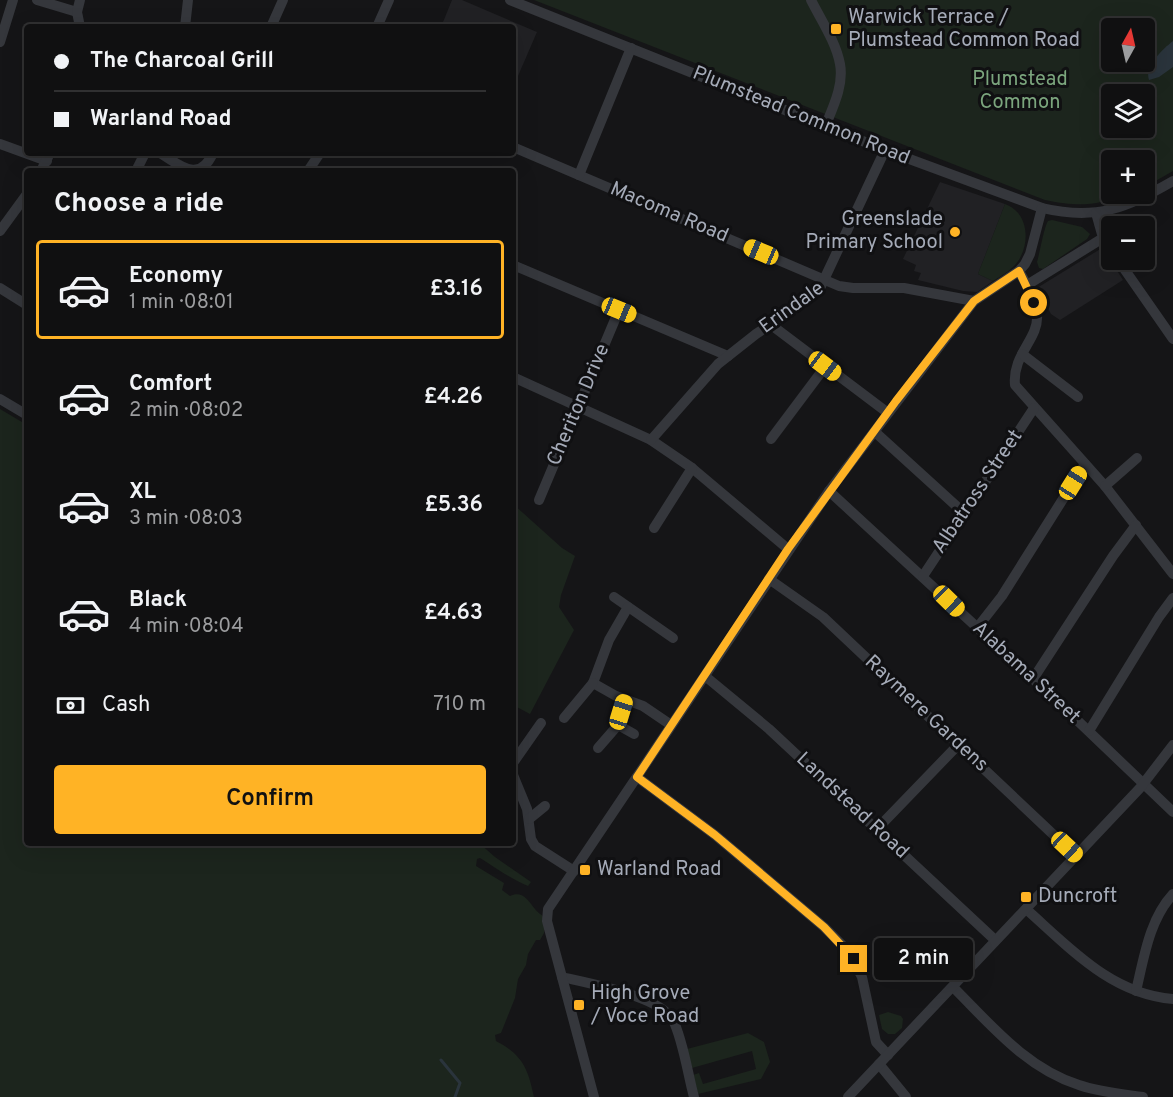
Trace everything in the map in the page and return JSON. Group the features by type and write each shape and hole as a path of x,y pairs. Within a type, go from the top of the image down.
{"street":[{"path":"0,42 13,0"},
{"path":"37,0 77,12"},
{"path":"79,24 77,12 80,0"},
{"path":"185,24 188,0"},
{"path":"272,24 283,0"},
{"path":"379,24 388,0"},
{"name":"Plumstead Common Road","path":"510,0 825,127 1042,208 1066,214 1095,213 1118,208 1143,198 1173,181"},
{"path":"811,0 834,45 840,64 838,90 825,127"},
{"path":"579,175 631,48"},
{"path":"0,144 24,153"},
{"name":"Macoma Road","path":"516,148 825,279"},
{"path":"825,279 885,150"},
{"path":"31,156 46,162"},
{"path":"165,156 185,168"},
{"path":"200,168 206,165 211,156"},
{"path":"0,231 24,198"},
{"path":"594,1097 547,921 548,909 829,491 974,301 1019,271 1025,264 1030,254 1042,208"},
{"path":"1095,213 1101,234"},
{"path":"1027,285 1101,239"},
{"path":"516,265 728,356"},
{"path":"1125,270 1173,339"},
{"path":"1019,271 1027,285 1037,313 1037,323 1016,365 1015,385 1104,486 1171,569"},
{"name":"Erindale","path":"651,440 718,364 814,294 825,279 846,288 904,288 974,301"},
{"path":"0,288 24,303"},
{"name":"Cheriton Drive","path":"539,500 619,310"},
{"path":"770,324 888,413"},
{"path":"1022,354 1078,397"},
{"path":"771,439 825,366"},
{"path":"516,378 651,440 692,468 788,549"},
{"path":"0,399 24,412"},
{"name":"Albatross Street","path":"923,576 1034,408"},
{"path":"875,432 964,513"},
{"path":"1104,486 1137,458"},
{"path":"977,628 1002,596 1085,465"},
{"path":"654,528 692,468"},
{"name":"Alabama Street","path":"829,491 923,576 1173,812"},
{"path":"1033,679 1113,556 1136,525"},
{"name":"Raymere Gardens","path":"769,579 823,617 1076,856"},
{"path":"614,597 673,638"},
{"path":"1089,731 1173,598"},
{"path":"564,718 593,683 609,640 628,607"},
{"name":"Landstead Road","path":"705,676 756,717 996,940"},
{"path":"593,683 625,700 643,706 671,725"},
{"path":"598,748 618,725 625,700"},
{"path":"516,759 541,723"},
{"path":"618,725 634,734"},
{"path":"876,830 959,744"},
{"path":"848,1097 1143,784 1173,745"},
{"path":"637,777 715,835 824,927 848,951 862,977 876,1042 888,1055"},
{"path":"516,783 529,819 531,839 535,846 573,871"},
{"path":"529,819 545,806"},
{"path":"1136,991 1156,919 1173,894"},
{"path":"1026,909 1099,973 1136,991 1173,999"},
{"path":"562,977 651,1002 664,1009 675,1026 694,1097"},
{"path":"953,987 1019,1052 1039,1068 1081,1086 1143,1097"},
{"path":"879,1064 906,1097"}],"shaded area":[{"path":"452,0 462,0 537,32 518,76 516,75 516,24 442,24"},
{"path":"1173,41 1173,67 1159,77 1149,80 1148,72 1155,72 1155,60"},
{"name":"Greenslade Primary School","path":"940,182 1005,204 978,274 993,281 977,292 963,291 918,280 921,273 914,271 916,265 903,259"},
{"path":"1101,249 1101,270 1116,270 1123,280 1060,320 1051,314 1037,288"}],"green space":[{"name":"Plumstead Common","path":"534,0 1173,0 1173,171 1155,181 1155,150 1101,150 1101,202 1068,204 1045,200"},
{"path":"1005,204 1020,215 1026,232 1025,242 1019,260 1006,273 993,281 978,274"},
{"path":"1048,221 1082,227 1090,234 1087,239 1043,269 1039,268 1037,262"},
{"path":"0,409 24,423 24,846 482,846 531,882 528,886 480,858 477,859 476,866 504,883 502,890 510,896 518,894 524,897 546,919 544,933 540,940 536,940 528,954 526,965 518,979 515,998 501,1033 495,1035 496,1041 518,1057 523,1064 534,1097 0,1097"},
{"path":"516,507 562,548 575,556 559,607 574,630 530,714 516,707"},
{"path":"888,1012 901,1016 903,1019 902,1028 895,1034 888,1034 882,1029 879,1015"},
{"path":"748,1033 764,1042 770,1062 761,1079 698,1094 693,1075 699,1073 703,1084 756,1069 752,1051 692,1068 687,1049"}],"waterway":[{"path":"441,1060 460,1083 455,1097"}],"place":[{"name":"Warwick Terrace / Plumstead Common Road","path":"836,29"},
{"name":"Greenslade Primary School","path":"955,232"},
{"name":"Warland Road","path":"585,870"},
{"name":"Duncroft","path":"1026,897"},
{"name":"High Grove / Voce Road","path":"579,1005"}],"route":[{"path":"854,959 824,927 715,835 637,777 829,491 974,301 1019,271 1034,303"}]}
